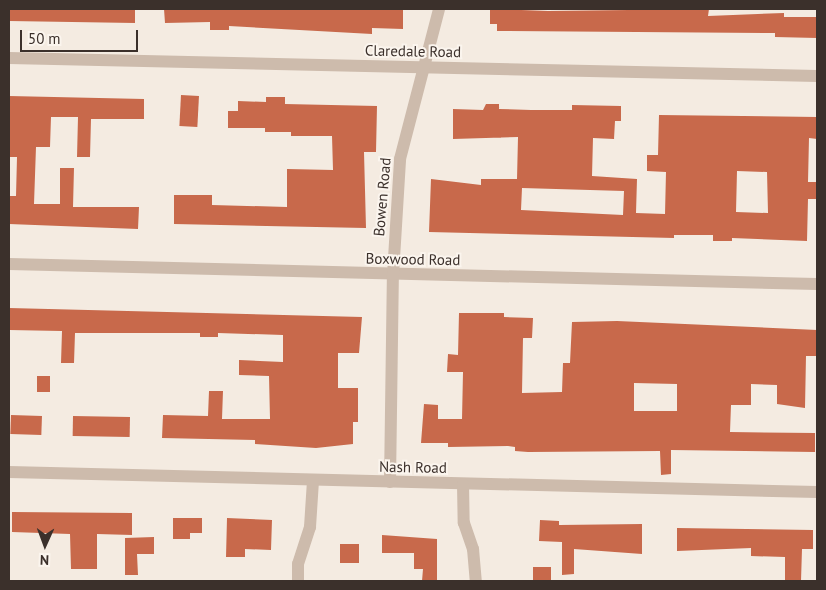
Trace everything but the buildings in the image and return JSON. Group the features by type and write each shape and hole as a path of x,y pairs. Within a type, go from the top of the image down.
{"street":[{"name":"Bowen Road","path":"390,482 393,275 400,159 422,67 439,9"},
{"name":"Claredale Road","path":"9,58 817,76"},
{"name":"Boxwood Road","path":"9,264 817,284"},
{"name":"Nash Road","path":"9,472 817,492"},
{"path":"298,581 298,564 310,527 314,481"},
{"path":"463,484 464,523 473,550 476,581"}]}
